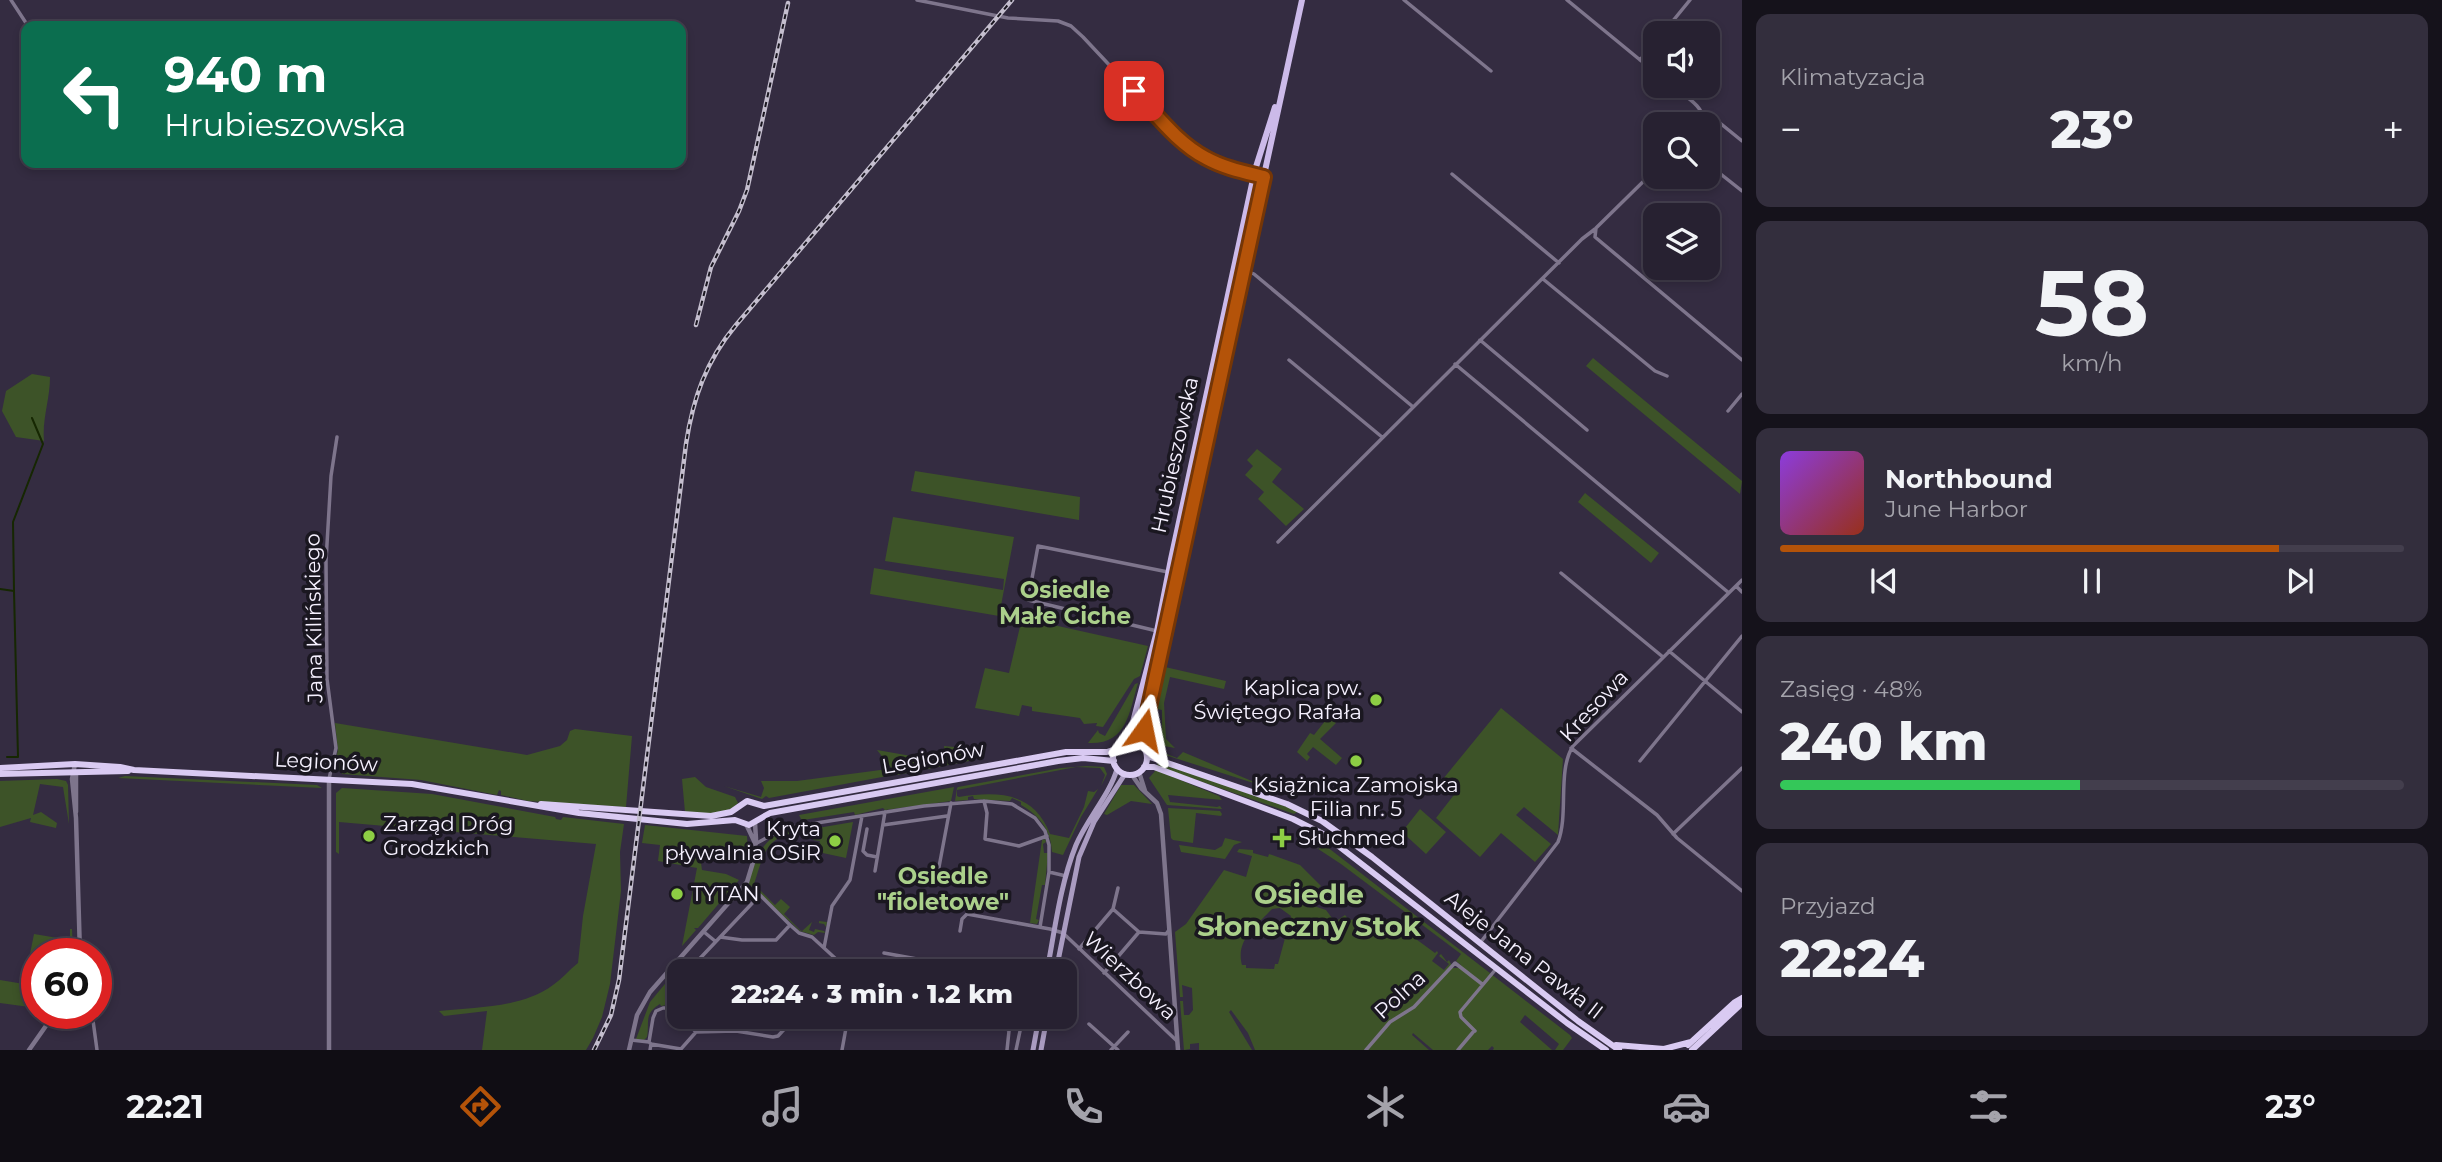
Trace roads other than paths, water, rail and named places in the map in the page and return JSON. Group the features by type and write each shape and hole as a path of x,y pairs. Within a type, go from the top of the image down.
{"highway":[{"path":"1128,741 1136,742 1142,747 1147,756 1135,772 1117,769 1114,761 1116,749 1128,741"},
{"name":"Legionów","path":"514,802 702,816 731,812 747,801 769,806 1066,752 1107,752 1116,749"},
{"name":"Aleje Jana Pawła II","path":"1147,756 1297,808 1322,821 1480,943 1608,1047"},
{"name":"Legionów","path":"0,774 134,770 426,786 579,813 682,823 743,823 757,821 770,813 1064,760 1087,758 1114,761"},
{"name":"Legionów","path":"0,768 75,765 134,770"},
{"name":"Aleje Jana Pawła II","path":"1135,772 1154,767 1319,831 1573,1027 1608,1047 1619,1050"},
{"path":"757,805 757,821"},
{"path":"738,807 743,823"},
{"path":"1344,848 1350,841"},
{"path":"1474,950 1480,943"},
{"path":"1682,1050 1692,1046 1735,1002 1742,999"},
{"path":"1608,1047 1664,1049 1692,1046"}],"main road":[{"path":"1284,82 1302,0"},
{"name":"Hrubieszowska","path":"1128,741 1157,631 1254,172 1284,82"},
{"name":"Hrubieszowska","path":"1142,747 1284,82"},
{"path":"1208,384 1219,386"},
{"path":"1049,959 1066,876 1083,829 1117,769"},
{"path":"1058,959 1073,879 1083,846 1099,814 1135,772"},
{"path":"1032,1050 1036,1029"},
{"path":"1041,1050 1045,1029"}],"street":[{"path":"11,0 25,21"},
{"path":"917,0 1008,18 1053,20 1067,24 1083,37 1183,141 1208,159 1264,175"},
{"path":"1404,0 1492,71"},
{"path":"1567,0 1643,62"},
{"path":"1673,21 1690,0"},
{"path":"1640,60 1643,57"},
{"path":"1686,98 1701,112"},
{"path":"1720,123 1742,141"},
{"path":"1452,174 1559,263"},
{"path":"1720,174 1742,191"},
{"path":"1278,542 1412,406 1643,182"},
{"path":"1595,229 1595,237 1599,242 1742,360"},
{"path":"1244,270 1254,274 1412,406"},
{"path":"1543,279 1655,370 1667,376"},
{"path":"1480,340 1587,430"},
{"path":"1289,360 1382,437"},
{"path":"1455,364 1729,593"},
{"path":"1728,411 1742,394"},
{"name":"Jana Kilińskiego","path":"329,1050 329,780 336,748 327,679 326,561 331,476 337,437"},
{"path":"1157,631 1028,600 1038,546 1168,572"},
{"path":"1561,573 1663,657"},
{"name":"Kresowa","path":"1480,943 1558,842 1562,829 1567,758 1572,748 1742,580"},
{"path":"1736,586 1742,592"},
{"path":"1640,761 1742,636"},
{"path":"1669,651 1742,712"},
{"path":"1572,748 1657,816 1673,834 1742,891"},
{"path":"75,765 80,938"},
{"path":"1673,834 1742,768"},
{"path":"1135,772 1161,811 1178,1050"},
{"path":"984,801 987,813 984,836 986,839 1019,846 1047,836"},
{"path":"755,844 785,828 951,803 1005,802 1022,808 1035,818 1047,836 1050,850 1049,872 1040,927"},
{"path":"936,883 951,803"},
{"path":"875,871 885,812"},
{"path":"824,948 831,908 850,880 862,816"},
{"path":"883,825 948,816"},
{"path":"679,959 744,887 752,867 757,821"},
{"path":"743,823 755,844"},
{"path":"867,830 864,853 877,857"},
{"path":"1049,872 1066,876"},
{"path":"744,887 760,895 799,933 812,937 835,959"},
{"path":"1079,949 1113,909 1118,888"},
{"path":"699,959 760,895"},
{"path":"1113,909 1139,932 1166,934 1169,930"},
{"path":"960,931 962,919 967,914 1063,933"},
{"path":"720,937 776,940 790,925"},
{"path":"704,932 715,942"},
{"path":"1104,973 1139,932"},
{"name":"Wierzbowa","path":"1063,933 1177,1041"},
{"path":"884,953 917,959"},
{"name":"Polna","path":"1366,1050 1390,1023 1414,1007 1455,962 1482,984"},
{"path":"1458,1050 1476,1031 1460,1013 1497,968"},
{"path":"629,1050 641,1007 667,972"},
{"path":"650,1050 655,1013 661,1008 667,1008"},
{"path":"1089,1024 1114,1049 1128,1031"},
{"path":"29,1050 44,1029"},
{"path":"94,1029 97,1050"},
{"path":"693,1029 696,1032 734,1031 775,1037 784,1029"},
{"path":"842,1050 846,1029"},
{"path":"1007,1029 1007,1050"},
{"path":"1016,1050 1020,1029"},
{"path":"631,1040 681,1049 696,1032"}],"waterway":[{"path":"14,591 13,522 43,444 32,418"},
{"path":"0,589 14,591 18,757 7,757"}],"railway":[{"path":"594,1050 611,1015 619,980 686,444 702,381 717,352 736,325 1012,0"},
{"path":"696,325 711,267 747,190 788,3"}],"place":[{"name":"Kaplica pw. Świętego Rafała","path":"1376,700"},
{"name":"Książnica Zamojska Filia nr. 5","path":"1356,761"},
{"name":"Zarząd Dróg Grodzkich","path":"369,836"},
{"name":"Słuchmed","path":"1282,838"},
{"name":"Kryta pływalnia OSiR","path":"835,841"},
{"name":"TYTAN","path":"677,894"}],"district":[{"name":"Osiedle Małe Ciche","path":"1065,603"},
{"name":"Osiedle \"fioletowe\"","path":"943,889"},
{"name":"Osiedle Słoneczny Stok","path":"1309,910"}]}
